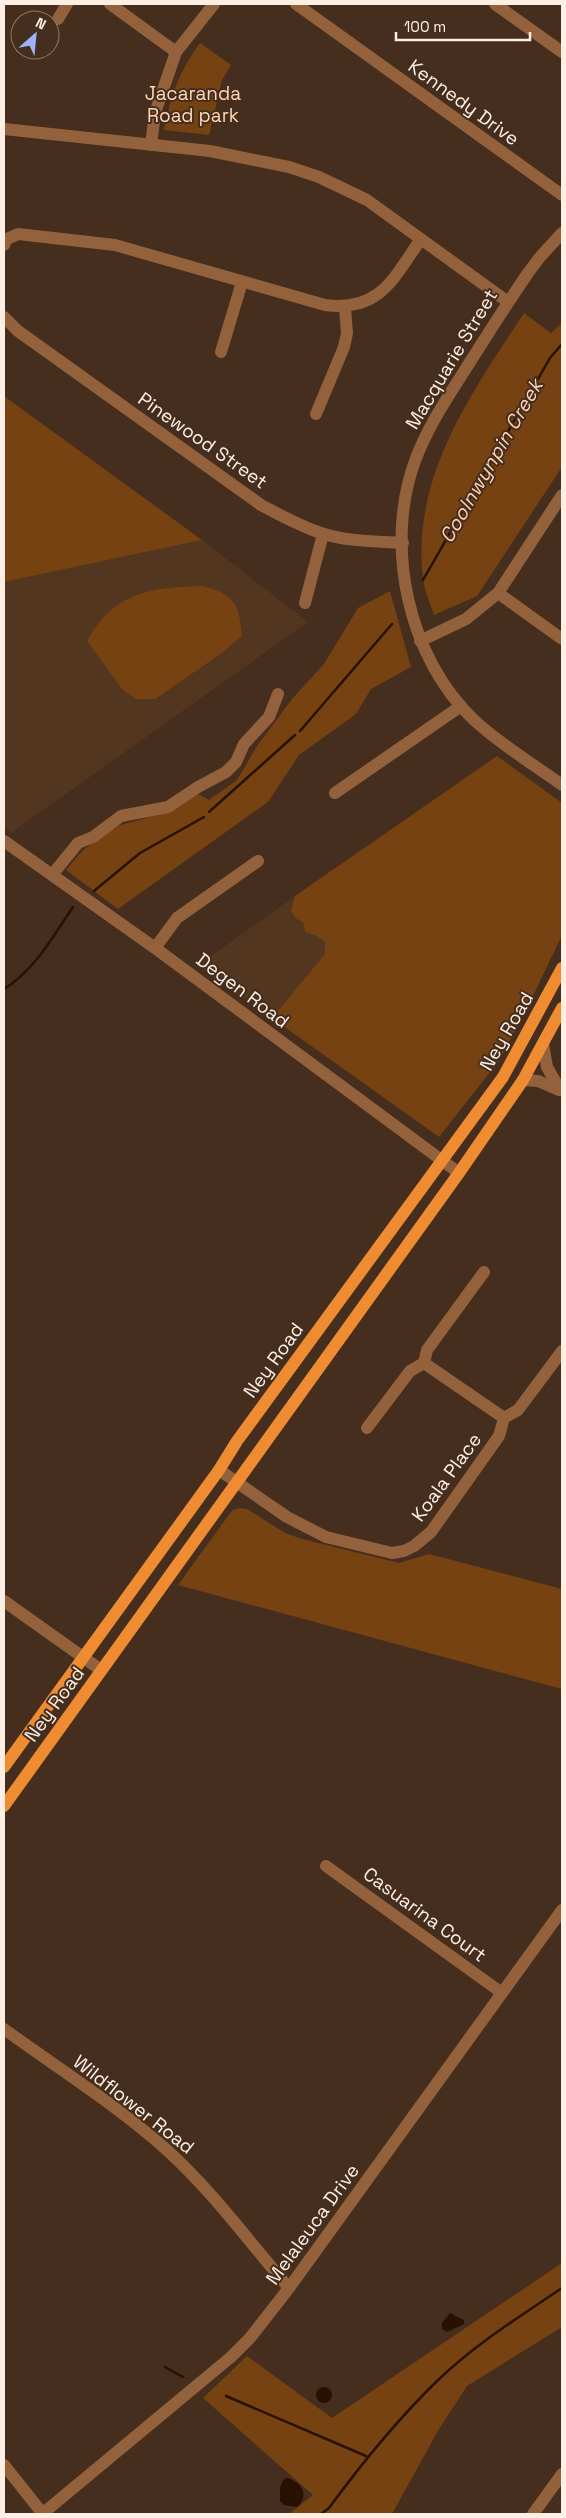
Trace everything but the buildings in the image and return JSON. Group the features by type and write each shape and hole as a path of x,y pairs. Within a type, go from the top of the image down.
{"main road":[{"name":"Ney Road","path":"4,1767 238,1441 504,1077 562,968"},
{"name":"Ney Road","path":"4,1806 523,1080 562,1008"}],"street":[{"path":"60,16 68,4"},
{"path":"110,4 176,52"},
{"path":"151,145 155,113 176,52 214,4"},
{"name":"Kennedy Drive","path":"296,4 562,195"},
{"path":"495,4 562,52"},
{"path":"4,129 210,150 289,167 319,177 367,200 508,302"},
{"path":"4,245 7,238 18,234 91,240 115,245 325,306 345,308 368,302 386,288 421,239"},
{"name":"Macquarie Street","path":"562,234 540,257 508,302 425,436 414,462 403,515 404,573 412,620 434,669 461,706 490,733 562,785"},
{"path":"221,352 242,282"},
{"path":"316,414 344,347 347,333 345,308"},
{"name":"Pinewood Street","path":"4,317 18,332 261,505 292,522 323,534 361,540 403,543"},
{"path":"420,641 466,619 498,593 560,502"},
{"path":"305,603 323,534"},
{"path":"498,593 562,639"},
{"path":"52,875 78,843 94,837 121,816 168,807 198,787 226,772 236,762 244,744 269,717 278,694"},
{"path":"335,793 461,706"},
{"name":"Degen Road","path":"4,841 155,948 458,1172"},
{"path":"155,948 177,918 258,861"},
{"path":"543,1044 547,1067 561,1091"},
{"path":"523,1080 538,1081 561,1091"},
{"path":"367,1428 410,1371 424,1362 427,1350 484,1272"},
{"path":"424,1362 504,1418 518,1410 562,1351"},
{"name":"Koala Place","path":"219,1470 287,1517 326,1537 392,1553 404,1551 424,1539 431,1532 500,1436 504,1418"},
{"path":"4,1601 101,1670"},
{"name":"Casuarina Court","path":"326,1866 502,1993"},
{"name":"Melaleuca Drive","path":"43,2514 231,2357 250,2338 289,2288 562,1910"},
{"name":"Wildflower Road","path":"4,2029 135,2124 168,2151 195,2178 289,2288"},
{"path":"4,2465 43,2514"},
{"path":"532,2514 562,2474"}],"shaded area":[{"path":"202,540 308,622 11,833 4,827 4,582"},
{"path":"333,869 388,911 272,1018 197,966"},
{"path":"450,2313 464,2320 464,2324 447,2332 442,2329 442,2323"},
{"path":"321,2387 327,2387 332,2392 330,2401 321,2403 316,2398 316,2392"},
{"path":"287,2478 297,2483 304,2494 301,2503 297,2507 284,2505 280,2501 280,2488 283,2480"}],"green space":[{"name":"Jacaranda Road park","path":"200,43 231,65 222,80 209,135 164,130 170,105 181,74"},
{"path":"524,313 551,333 562,323 562,467 477,596 434,615 423,578 422,541 426,505 436,471 449,438 466,406 484,374"},
{"path":"4,396 202,540 4,582"},
{"path":"203,586 222,593 233,602 237,608 242,636 222,653 155,699 136,699 122,689 87,641 97,625 122,602 151,591"},
{"path":"390,591 411,667 371,689 356,714 299,755 268,802 118,909 66,870 83,850 117,826 172,811 198,794 209,800 237,780 257,746 292,699 324,664 358,608"},
{"path":"497,756 562,803 562,935 525,1013 498,1062 439,1137 272,1018 325,954 325,942 317,936 305,932 303,922 295,918 291,910 295,896"},
{"path":"247,1509 285,1533 302,1539 399,1563 429,1554 562,1589 562,1689 178,1585 228,1516 233,1510"},
{"path":"562,2263 562,2327 467,2386 439,2429 392,2514 289,2514 313,2495 203,2398 247,2356 332,2418"}],"waterway":[{"name":"Coolnwynpin Creek","path":"423,580 550,358 562,344"},
{"name":"Coolnwynpin Creek","path":"300,731 392,624"},
{"name":"Coolnwynpin Creek","path":"209,812 295,735"},
{"name":"Coolnwynpin Creek","path":"94,891 140,853 204,817"},
{"name":"Coolnwynpin Creek","path":"4,989 34,962 51,941 73,907"},
{"name":"Coolnwynpin Creek","path":"321,2514 329,2508 394,2426 437,2381 481,2343 562,2288"},
{"path":"165,2367 183,2377"},
{"path":"226,2396 366,2456"}]}
